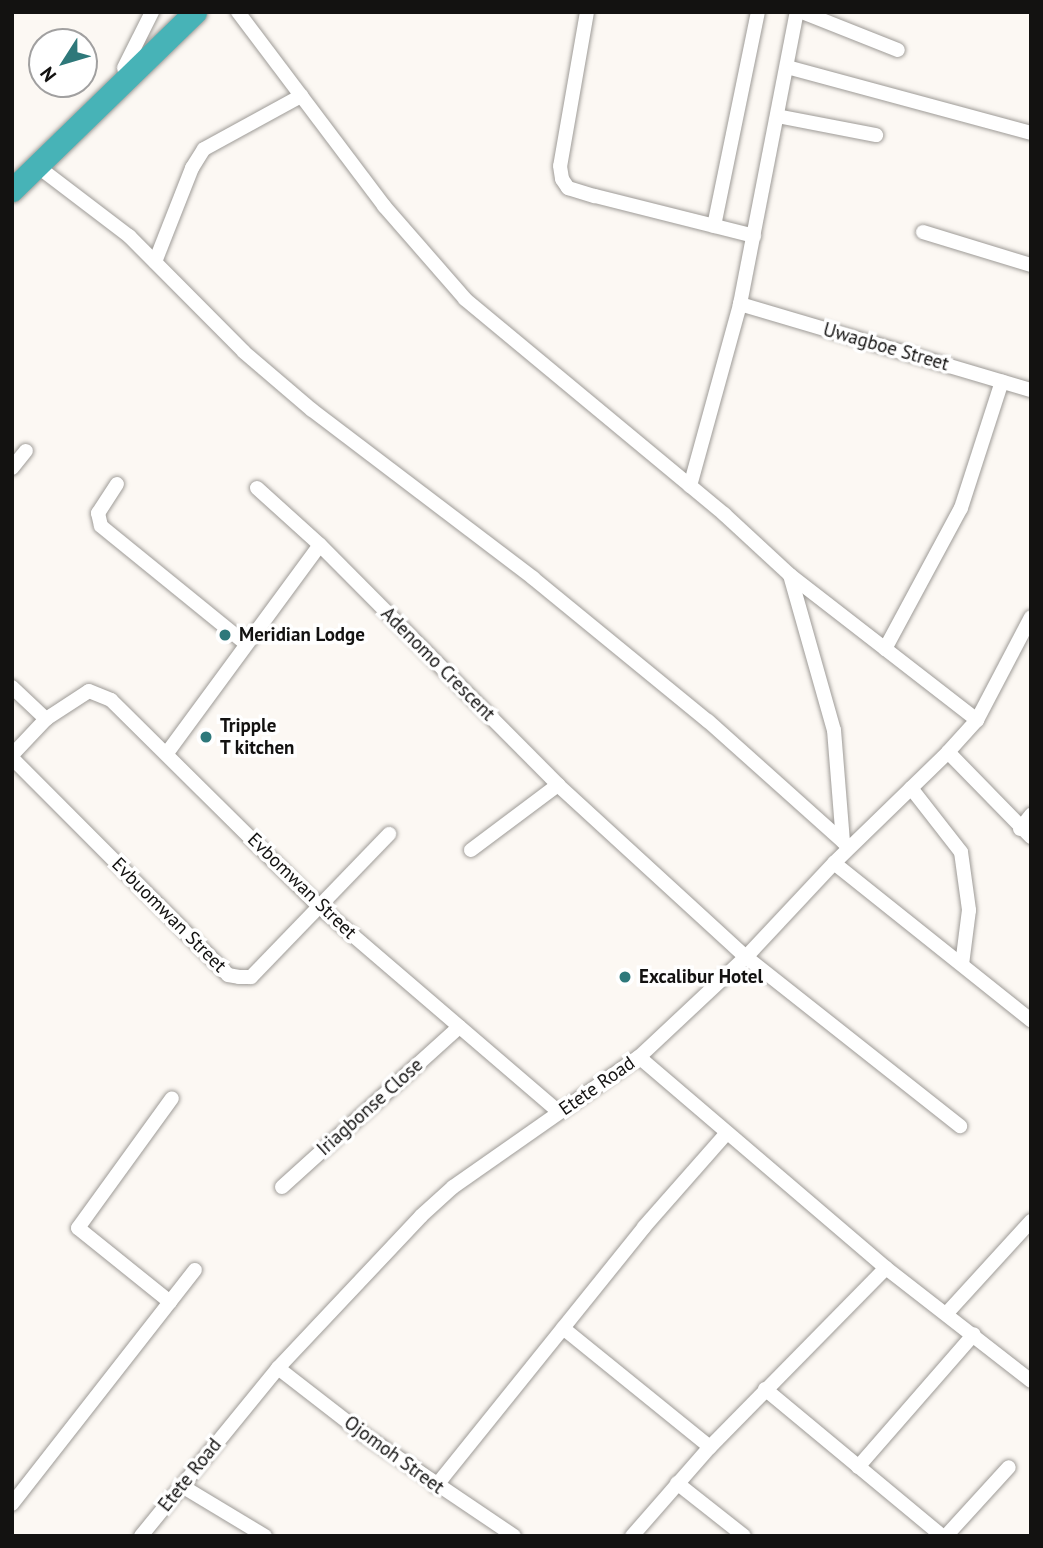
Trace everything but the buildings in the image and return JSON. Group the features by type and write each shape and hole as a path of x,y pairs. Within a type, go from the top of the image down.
{"highway":[{"path":"12,174 181,12"},
{"path":"12,190 195,12"}],"street":[{"path":"124,68 152,12"},
{"path":"238,12 384,206 465,299 690,486 790,575 977,720"},
{"path":"587,12 561,166 562,179 568,188 754,236"},
{"path":"714,226 758,12"},
{"path":"690,486 740,304 800,12 898,50"},
{"path":"787,67 1031,133"},
{"path":"155,262 192,168 204,149 301,96"},
{"path":"777,116 876,135"},
{"path":"37,166 113,223 244,352 312,410 616,645 708,721 846,845"},
{"path":"923,232 1031,265"},
{"name":"Uwagboe Street","path":"740,304 1031,390"},
{"path":"885,649 961,508 1002,381"},
{"path":"12,468 26,451"},
{"path":"117,484 98,513 101,526 246,644"},
{"name":"Adenomo Crescent","path":"257,488 320,545 558,785 746,957 960,1126"},
{"path":"167,753 320,545"},
{"path":"790,575 834,730 846,845"},
{"name":"Etete Road","path":"141,1536 278,1368 421,1216 453,1187 639,1057 746,957 834,863 846,845 948,752 977,720 1031,617"},
{"path":"12,687 46,719"},
{"name":"Evbomwan Street","path":"12,757 46,719 89,691 111,700 321,908 559,1112"},
{"path":"948,752 1026,833"},
{"name":"Evbuomwan Street","path":"12,757 228,975 251,977 321,908 389,834"},
{"path":"471,850 558,785"},
{"path":"911,788 961,852 969,910 962,965"},
{"path":"1026,833 1031,815"},
{"path":"834,863 1031,1020"},
{"name":"Iriagbonse Close","path":"282,1187 459,1027"},
{"path":"639,1057 886,1268 975,1334 1031,1381"},
{"path":"170,1302 78,1228 172,1098"},
{"path":"436,1486 563,1328 727,1133"},
{"path":"947,1314 1031,1221"},
{"path":"632,1536 710,1447 886,1268"},
{"path":"12,1504 195,1270"},
{"path":"563,1328 710,1447"},
{"path":"858,1467 975,1334"},
{"name":"Ojomoh Street","path":"278,1368 436,1486 514,1536"},
{"path":"765,1389 944,1536 1009,1467"},
{"path":"677,1483 744,1536"},
{"path":"182,1486 265,1536"}],"place":[{"name":"Meridian Lodge","path":"225,635"},
{"name":"Tripple T kitchen","path":"206,737"},
{"name":"Excalibur Hotel","path":"625,977"}]}
